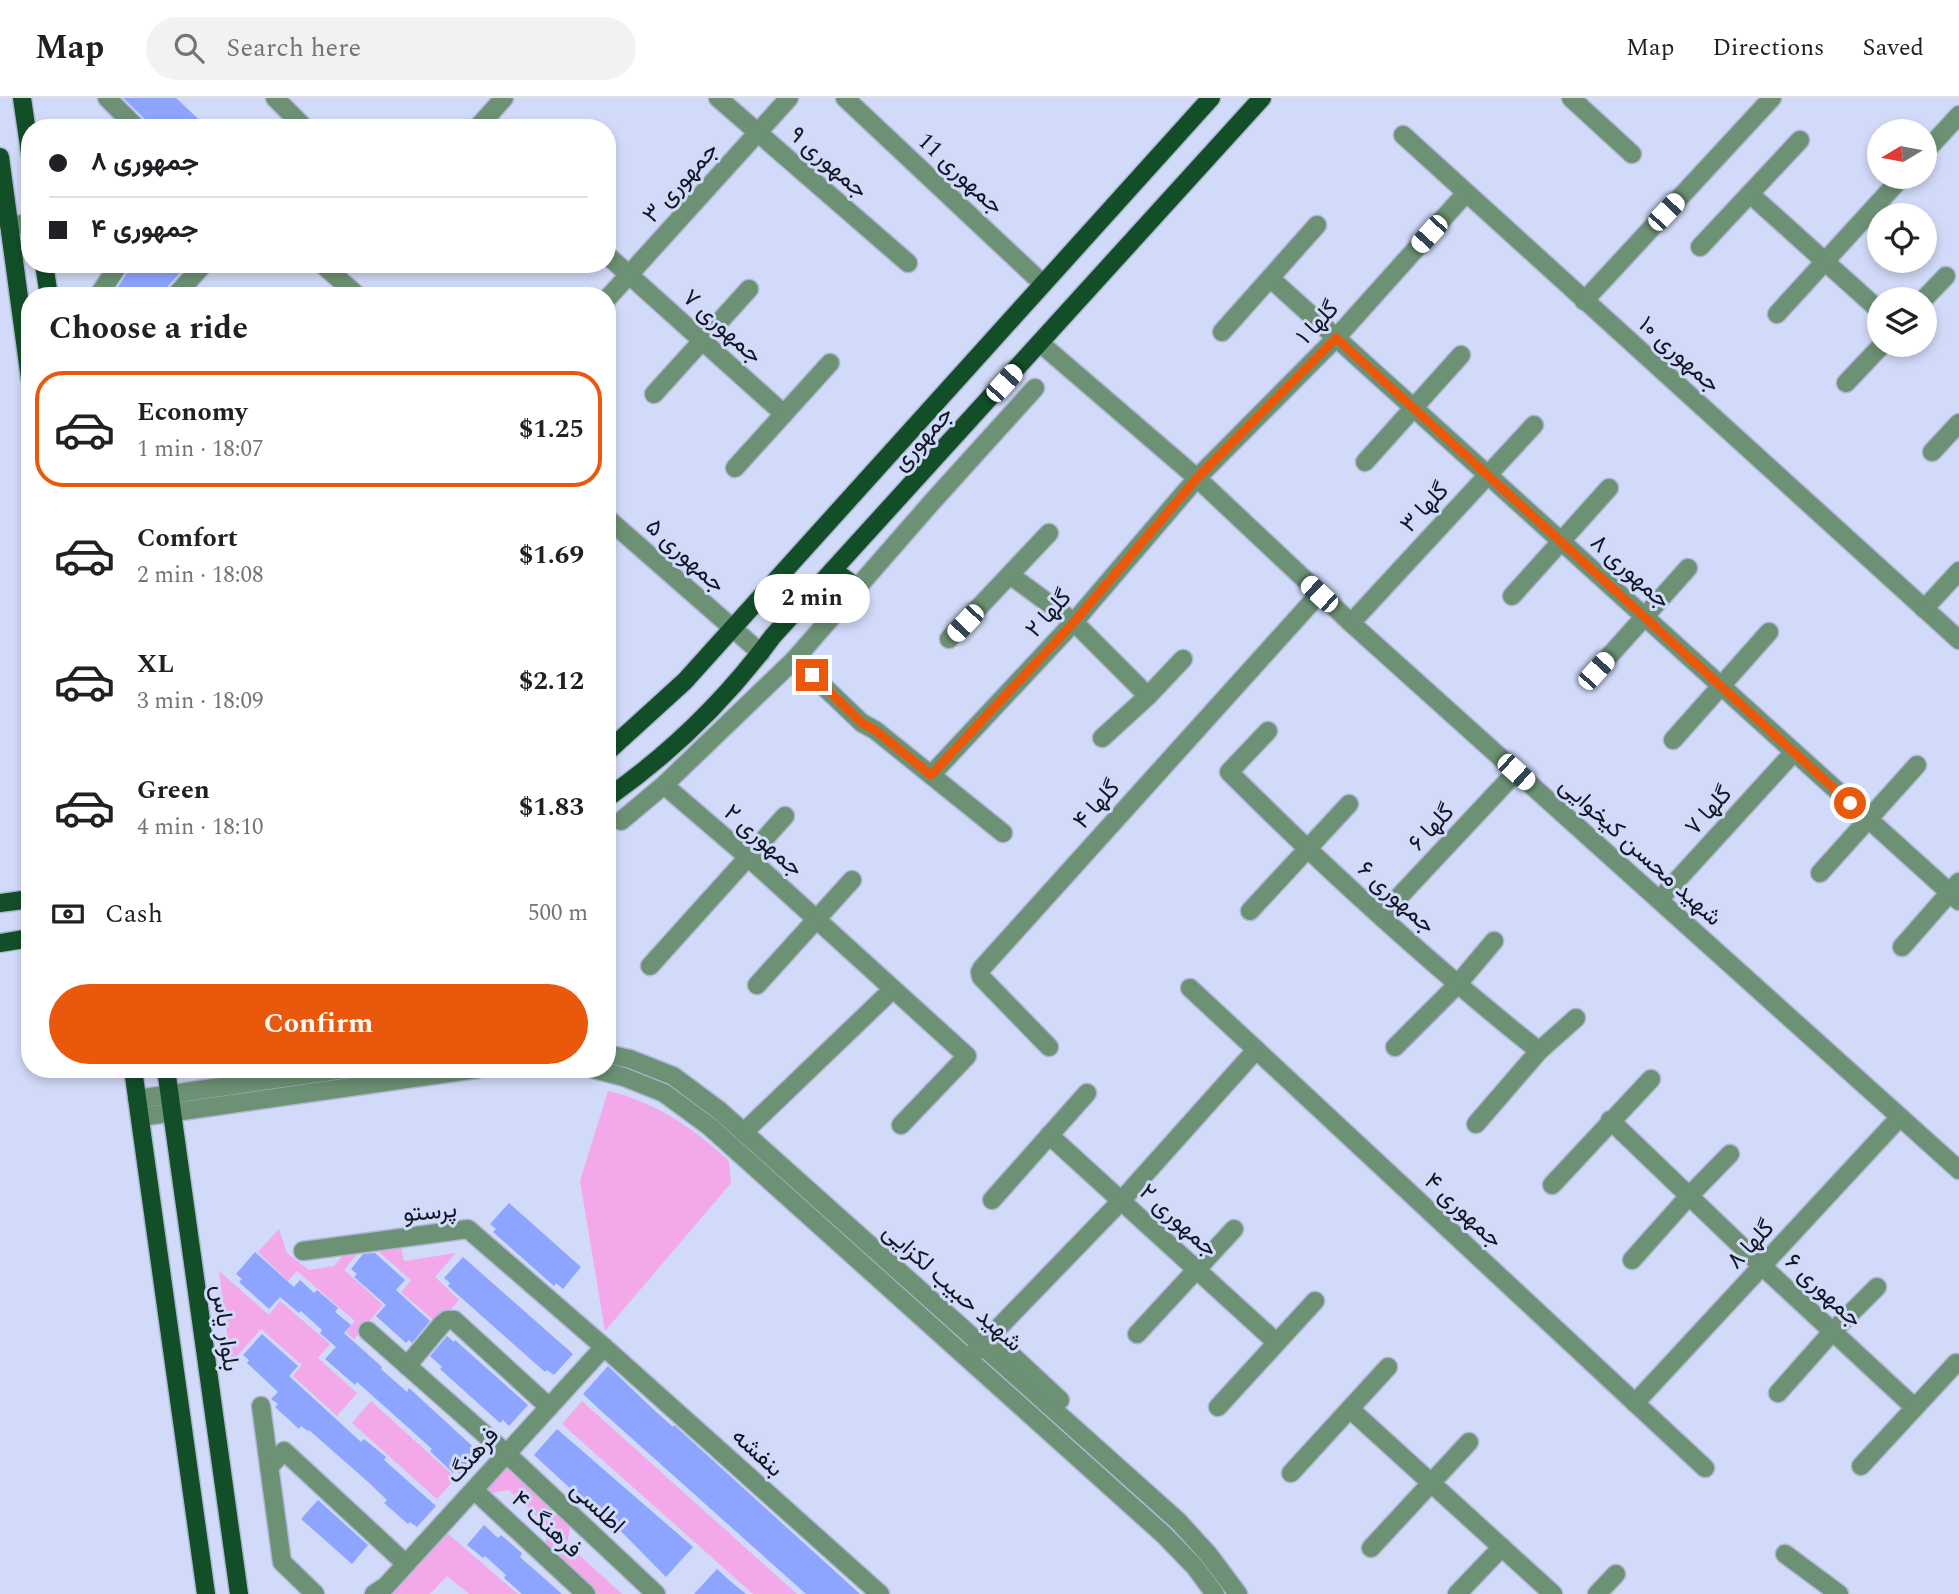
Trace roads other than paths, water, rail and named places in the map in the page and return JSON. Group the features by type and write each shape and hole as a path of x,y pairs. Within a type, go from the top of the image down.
{"main road":[{"path":"22,98 25,119"},
{"name":"جمهوری","path":"616,744 685,681 1211,98"},
{"name":"جمهوری","path":"616,792 646,770 712,707 773,636 1262,98"},
{"path":"0,158 21,313"},
{"path":"833,570 858,588"},
{"path":"0,903 21,900"},
{"path":"0,943 21,940"},
{"path":"134,1078 206,1594"},
{"name":"بلوار یاس","path":"167,1078 239,1594"},
{"path":"157,1248 189,1242"}],"street":[{"path":"275,98 296,119"},
{"path":"485,119 504,98"},
{"name":"جمهوری ۹","path":"718,98 908,263"},
{"name":"جمهوری ۳","path":"616,289 789,98"},
{"name":"جمهوری 11","path":"845,98 1044,284"},
{"path":"1571,98 1632,154"},
{"path":"1584,300 1772,98"},
{"path":"1955,98 1959,103"},
{"path":"110,101 114,119"},
{"path":"110,101 128,119"},
{"path":"1937,139 1959,115"},
{"name":"جمهوری ۱۰","path":"1403,135 1959,640"},
{"path":"1700,247 1800,140"},
{"path":"1777,314 1891,189"},
{"name":"گلها ۱","path":"1197,478 1336,338 1466,193"},
{"path":"1750,194 1867,299"},
{"path":"9,226 21,224"},
{"path":"1222,332 1317,225"},
{"name":"جمهوری ۷","path":"616,263 784,414"},
{"path":"183,287 196,273"},
{"path":"332,273 348,287"},
{"path":"1935,287 1945,276"},
{"name":"جمهوری ۸","path":"1270,278 1868,819 1956,892"},
{"path":"654,394 749,289"},
{"name":"شهید محسن کیخوایی","path":"1040,343 1197,478 1319,594 1959,1170"},
{"path":"1365,462 1461,355"},
{"path":"1846,383 1871,357"},
{"path":"735,468 830,363"},
{"path":"621,821 664,785 796,659 1035,388"},
{"path":"1932,452 1959,423"},
{"name":"گلها ۳","path":"1351,623 1534,425"},
{"name":"گلها ۲","path":"931,775 1074,622 1197,478"},
{"path":"1513,596 1609,488"},
{"name":"جمهوری ۵","path":"616,526 761,653"},
{"path":"950,639 1049,533"},
{"path":"1596,671 1688,568"},
{"path":"1924,609 1959,571"},
{"path":"1010,575 1074,622 1148,696"},
{"name":"گلها ۴","path":"1049,1047 981,977 982,968 1319,594"},
{"path":"1673,740 1769,632"},
{"path":"796,659 862,723 875,730 1003,833"},
{"path":"1102,738 1183,659"},
{"name":"جمهوری ۶","path":"1268,731 1229,772 1307,851 1382,915 1457,985 1539,1051"},
{"name":"گلها ۷","path":"1659,900 1794,752"},
{"path":"1821,873 1917,765"},
{"name":"گلها ۶","path":"1382,915 1516,772"},
{"name":"جمهوری ۲","path":"664,785 749,858 967,1056 901,1125"},
{"path":"1250,911 1349,804"},
{"path":"650,966 785,817"},
{"path":"757,985 852,880"},
{"path":"1902,947 1956,892"},
{"path":"1395,1047 1457,985 1494,941"},
{"name":"جمهوری ۴","path":"1190,988 1705,1468"},
{"path":"744,1132 893,989"},
{"path":"1476,1124 1539,1051 1576,1018"},
{"path":"969,1359 1121,1201 1256,1050"},
{"name":"شهید حبیب لکزایی","path":"616,1056 673,1076 720,1111 986,1340 1178,1521 1209,1555 1238,1594"},
{"name":"شهید حبیب لکزایی","path":"616,1075 664,1093 709,1126 1164,1535 1195,1567 1215,1594"},
{"path":"137,1099 282,1078"},
{"path":"140,1117 413,1078"},
{"path":"1552,1185 1651,1079"},
{"path":"992,1200 1087,1093"},
{"name":"گلها ۸","path":"1635,1403 1899,1117"},
{"name":"جمهوری ۶","path":"1611,1120 1762,1266 1914,1407"},
{"name":"جمهوری ۲","path":"1049,1135 1276,1342"},
{"path":"756,1168 768,1153"},
{"path":"1632,1260 1730,1154"},
{"path":"1137,1334 1234,1229"},
{"name":"پرستو","path":"303,1251 468,1230 604,1347"},
{"path":"1778,1393 1833,1331 1877,1287"},
{"path":"1218,1407 1315,1301"},
{"path":"407,1366 442,1324 447,1320 454,1320 549,1408"},
{"name":"اطلسی","path":"368,1331 506,1454 656,1594"},
{"path":"986,1340 1212,1542 1247,1594"},
{"name":"فرهنگ","path":"385,1591 406,1564 604,1347"},
{"name":"بنفشه","path":"604,1347 880,1594"},
{"path":"1861,1466 1956,1363"},
{"path":"1291,1473 1388,1367"},
{"path":"261,1406 282,1562 315,1594"},
{"path":"1350,1409 1553,1594"},
{"path":"1371,1548 1469,1442"},
{"path":"269,1467 284,1451 406,1564"},
{"name":"فرهنگ ۴","path":"474,1490 586,1594"},
{"path":"1457,1594 1502,1547"},
{"path":"1785,1554 1839,1594"},
{"path":"1597,1594 1616,1574"}]}
